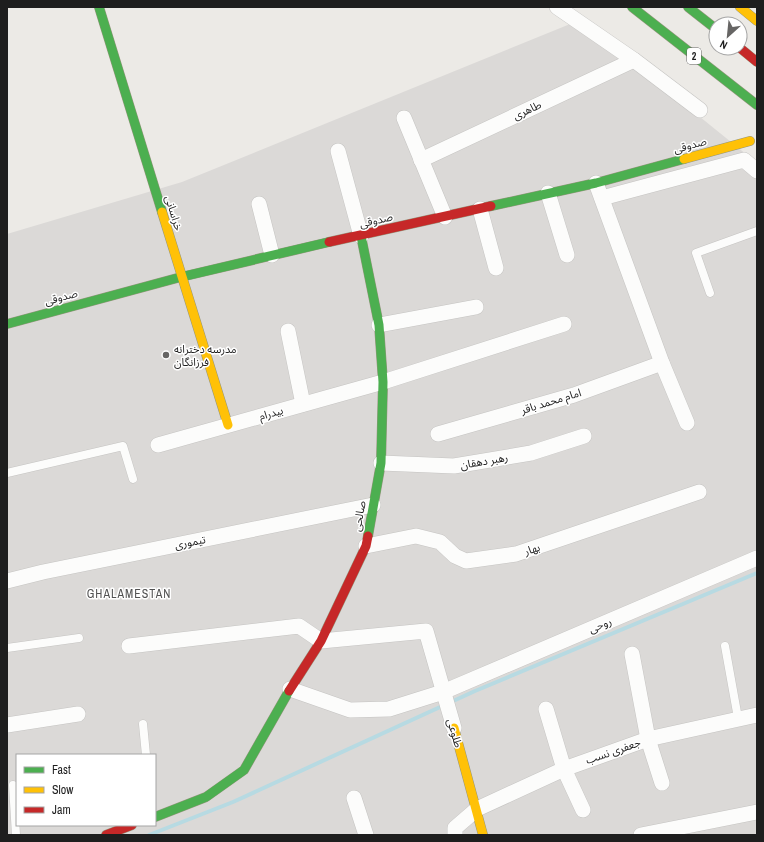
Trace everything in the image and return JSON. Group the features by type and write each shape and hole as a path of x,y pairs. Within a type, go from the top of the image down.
{"main road":[{"name":"خراسانی","path":"99,7 181,277 228,425"},
{"name":"2","path":"632,7 757,105"},
{"path":"688,7 708,23"},
{"path":"740,7 757,21"},
{"path":"748,55 757,62"},
{"name":"صدوقی","path":"7,324 181,277 272,255 596,183 750,141"},
{"name":"صالحی","path":"156,817 206,797 244,770 290,689 321,641 366,546 381,462 384,382 378,325 361,236"},
{"name":"طلوعی","path":"454,728 483,835"},
{"path":"110,834 130,826"}],"street":[{"path":"557,7 634,60 700,110"},
{"name":"طاهری","path":"421,160 634,60"},
{"path":"404,118 445,217"},
{"path":"338,151 361,236"},
{"path":"602,198 744,160 757,171"},
{"path":"596,183 662,363 687,424"},
{"path":"548,193 567,255"},
{"path":"259,204 272,255"},
{"path":"480,209 496,268"},
{"path":"378,325 476,307"},
{"name":"بیدرام","path":"158,445 384,382 564,324"},
{"path":"288,331 303,404"},
{"name":"امام محمد باقر","path":"438,434 574,395 662,363"},
{"name":"رهبر دهقان","path":"381,462 454,466 531,453 584,436"},
{"name":"بهار","path":"366,546 416,536 440,542 455,556 466,561 516,554 699,492"},
{"name":"تیموری","path":"7,581 50,570 373,506"},
{"name":"روحی","path":"290,689 350,710 389,709 443,692 757,558"},
{"path":"129,646 299,626 321,641"},
{"name":"طلوعی","path":"321,641 426,631 454,728"},
{"path":"632,654 648,739 662,782"},
{"path":"546,709 564,769 583,810"},
{"path":"7,725 78,714"},
{"name":"جعفری نسب","path":"455,835 455,828 477,809 564,769 648,739 757,715"},
{"path":"354,798 366,835"},
{"path":"641,835 757,812"}],"lane":[{"path":"710,293 696,253 757,231"},
{"path":"7,473 123,446 133,479"},
{"path":"7,648 79,638"},
{"path":"724,646 738,718"},
{"path":"143,724 146,754"},
{"path":"13,785 16,835"},
{"path":"102,826 110,834"}],"shaded area":[{"path":"580,20 757,163 757,835 7,835 7,234 182,182"}],"waterway":[{"path":"149,835 233,802 475,691 757,573"}],"traffic: fast":[{"path":"99,7 162,212"},
{"path":"632,7 757,105"},
{"path":"688,7 708,23"},
{"path":"491,206 596,183 684,159"},
{"path":"361,236 379,325 383,382 381,463 368,536"},
{"path":"7,324 181,277 329,242"},
{"path":"156,817 206,797 244,770 289,691"}],"traffic: slow":[{"path":"740,7 757,21"},
{"path":"684,159 750,141"},
{"path":"162,212 228,425"},
{"path":"454,728 483,835"}],"traffic: jam":[{"path":"748,55 757,62"},
{"path":"329,242 491,206"},
{"path":"289,691 321,641 366,546 368,536"},
{"path":"106,835 129,826"}],"place":[{"name":"مدرسه دخترانه فرزانگان","path":"166,355"}],"district":[{"name":"GHALAMESTAN","path":"129,594"}]}
